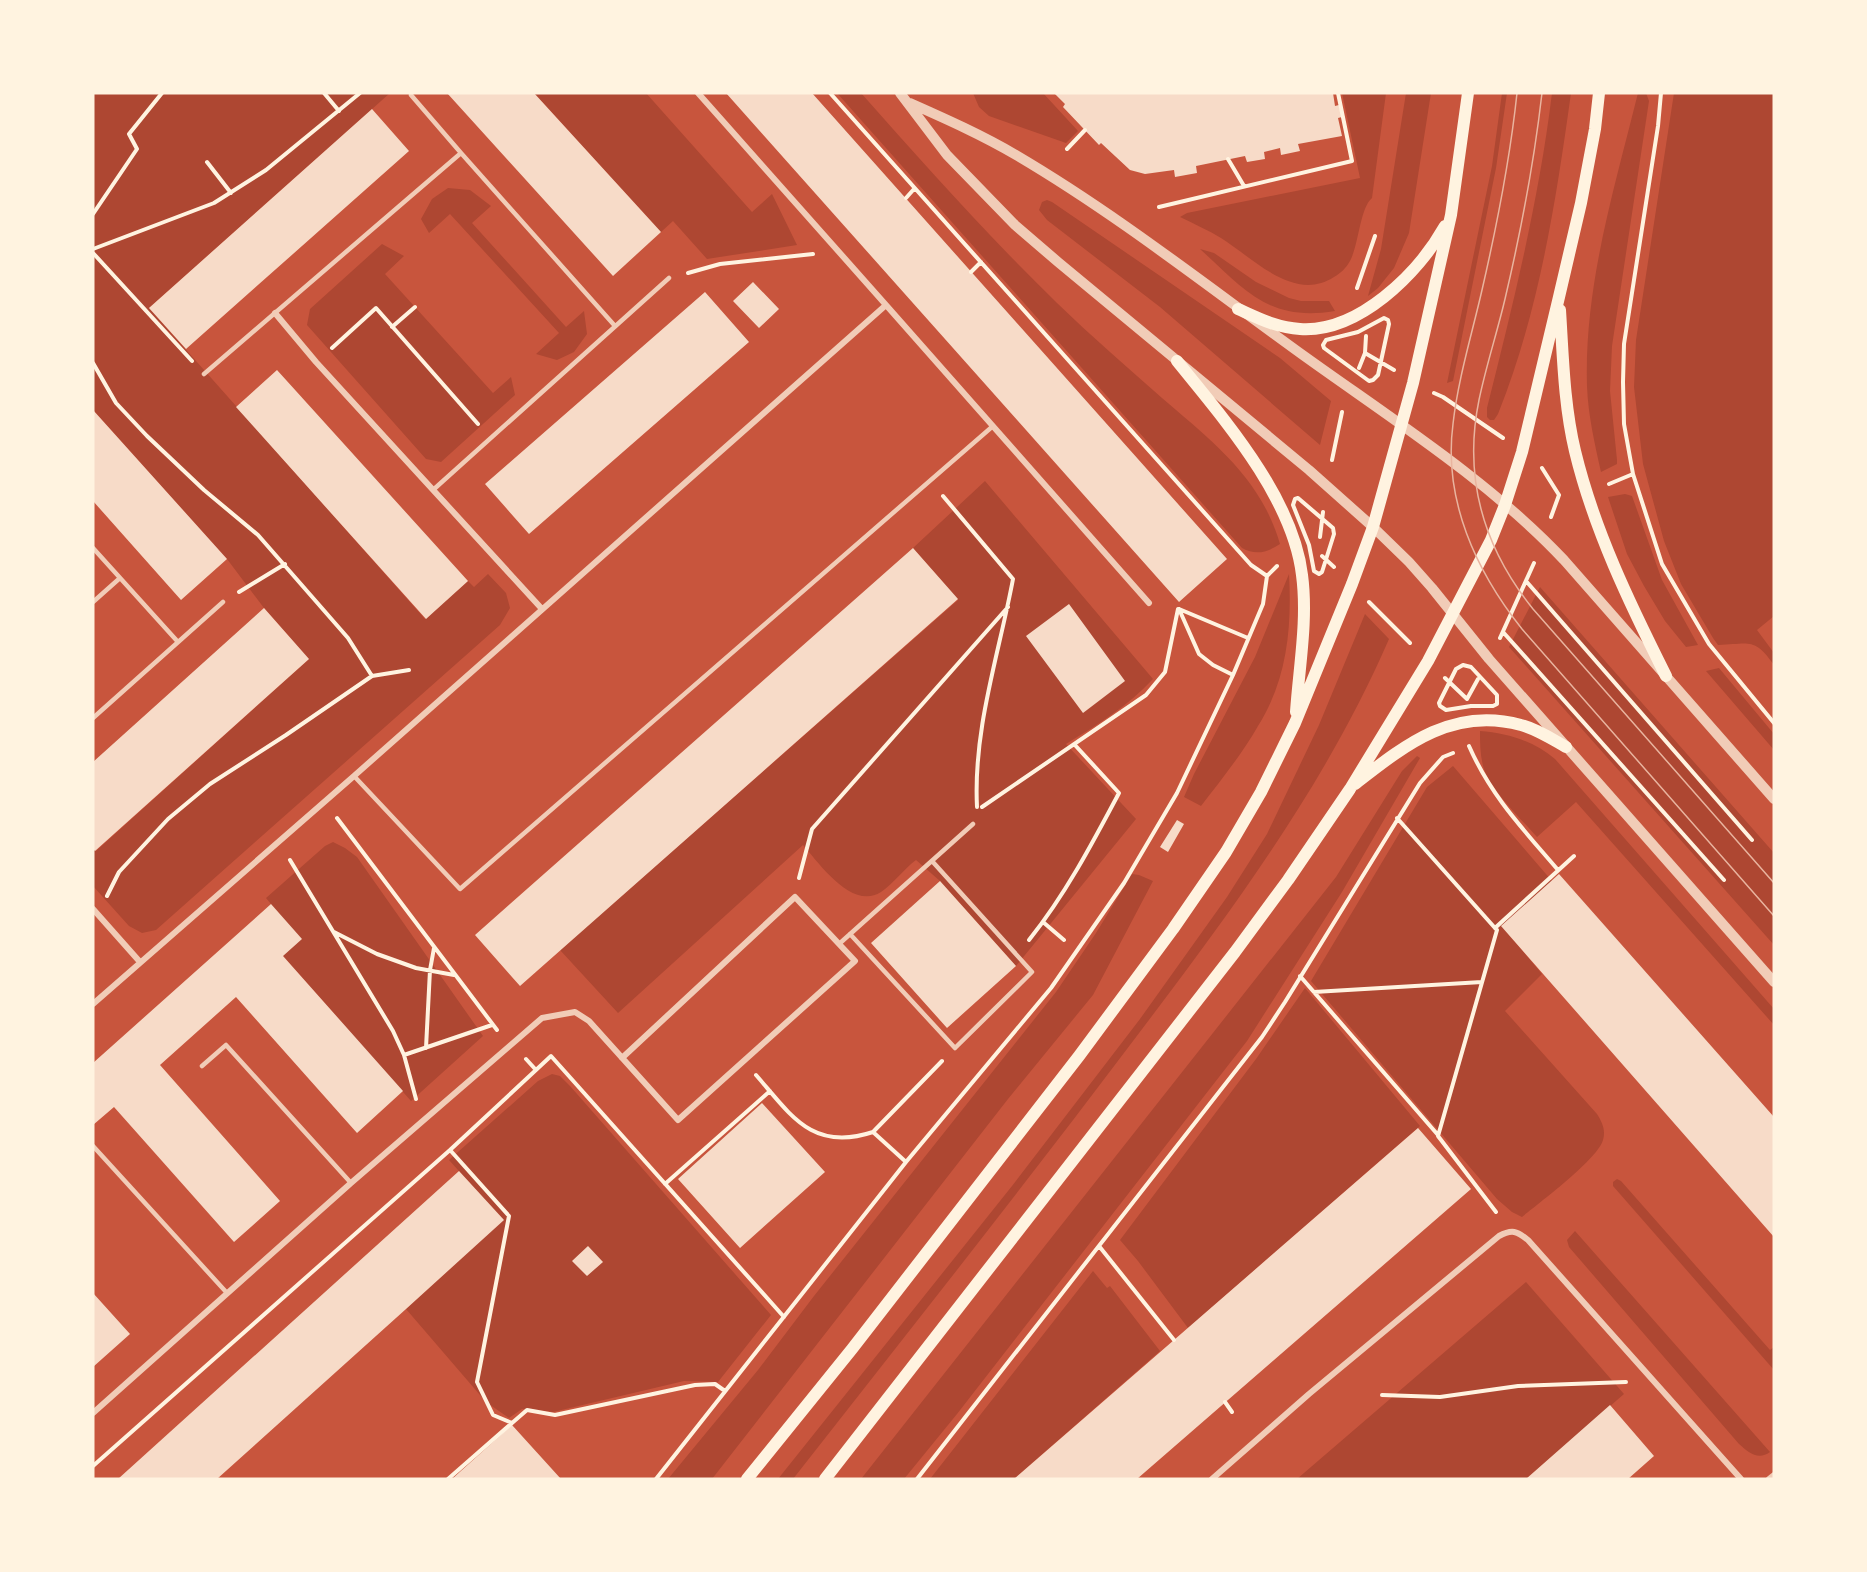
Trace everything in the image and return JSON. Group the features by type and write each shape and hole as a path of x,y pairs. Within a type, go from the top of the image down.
{"main road":[{"path":"747,1479 852,1349 1079,1056 1173,929 1226,852 1261,792 1295,723 1373,527 1402,427 1451,215 1468,93"},
{"path":"825,1479 1235,952 1350,789 1428,660 1479,564 1505,505 1522,452 1581,203 1595,129 1599,93"},
{"path":"1238,309 1283,327 1302,330 1343,323 1378,302 1396,286 1436,241 1451,215"},
{"path":"1559,297 1568,409 1574,449 1586,491 1614,565 1666,676"},
{"path":"1177,361 1225,420 1275,496 1290,528 1299,555 1304,593 1295,723"},
{"path":"1350,789 1395,753 1417,739 1437,729 1468,722 1484,720 1521,725 1566,747"}],"street":[{"path":"698,93 1149,603"},
{"path":"904,97 1015,154 1131,229 1505,505 1543,538 1774,799"},
{"path":"904,97 947,155 1008,218 1309,470 1373,527 1432,588 1566,747 1774,982"},
{"path":"93,1004 886,305"},
{"path":"275,313 316,362 542,609"},
{"path":"93,1413 351,1183 542,1018 575,1012 589,1021 622,1059 678,1120 855,961 795,897 622,1059"},
{"path":"93,909 140,962"},
{"path":"1212,1479 1309,1394 1509,1230 1518,1231 1528,1240 1741,1479"},
{"path":"1769,1479 1774,1475"}],"lane":[{"path":"411,95 615,326"},
{"path":"204,374 461,153"},
{"path":"433,490 669,278"},
{"path":"354,776 460,889 993,426"},
{"path":"93,548 178,642"},
{"path":"93,602 120,578"},
{"path":"93,718 223,602"},
{"path":"839,944 973,824"},
{"path":"850,934 955,1048 1032,972 932,861"},
{"path":"202,1066 226,1045 351,1183"},
{"path":"93,1146 227,1293"}],"path":[{"path":"93,214 137,149 129,134 162,93"},
{"path":"324,93 339,111"},
{"path":"93,249 214,203 266,170 360,93"},
{"path":"656,1479 906,1162 1051,988 1124,884 1177,793 1233,675 1263,604 1267,576 1251,566 830,93"},
{"path":"1159,207 1352,161 1338,93"},
{"path":"1661,93 1658,126 1624,344 1624,424 1633,474 1662,564 1709,644 1774,723"},
{"path":"1066,149 1085,130"},
{"path":"1228,159 1244,186"},
{"path":"207,162 231,193"},
{"path":"906,198 914,189"},
{"path":"1357,293 1358,281 1375,236"},
{"path":"93,253 195,365"},
{"path":"669,278 720,264 821,254"},
{"path":"971,272 981,262"},
{"path":"392,327 415,307"},
{"path":"316,362 376,308 490,439"},
{"path":"1384,318 1388,320 1378,375 1369,381 1357,372 1326,350 1323,345 1326,340 1358,332 1384,318"},
{"path":"1357,372 1365,353 1381,362"},
{"path":"93,363 116,403 147,436 204,490 258,535 285,564 348,638 372,676"},
{"path":"1443,397 1490,429"},
{"path":"1334,450 1342,412"},
{"path":"1539,476 1545,459"},
{"path":"1542,467 1559,495 1550,521 1542,514"},
{"path":"1604,486 1633,474"},
{"path":"941,494 1013,579 982,722 976,783 977,811 1146,695 1165,672 1178,609"},
{"path":"223,602 285,564"},
{"path":"1500,639 1529,575"},
{"path":"1526,581 1752,840"},
{"path":"1370,602 1393,626"},
{"path":"795,897 812,829 1008,607"},
{"path":"1178,609 1248,638"},
{"path":"1178,609 1199,654 1213,665 1233,675"},
{"path":"1503,632 1724,880"},
{"path":"1463,665 1471,667 1479,676 1498,699 1497,704 1442,709 1439,703 1456,669 1463,665"},
{"path":"113,904 106,897 119,872 168,819 210,784 372,676 409,670"},
{"path":"1449,682 1467,699 1479,676"},
{"path":"1017,955 1043,922 1088,853 1119,793 1074,744"},
{"path":"1469,746 1479,770 1505,808 1558,870"},
{"path":"917,1479 1262,1037 1397,818 1420,783 1443,757"},
{"path":"324,800 498,1031"},
{"path":"1397,818 1497,930 1438,1136"},
{"path":"287,856 393,1031 404,1055 416,1100"},
{"path":"1495,927 1574,856"},
{"path":"1043,922 1064,940"},
{"path":"333,931 377,954 416,968 454,975"},
{"path":"426,1048 430,970 434,948"},
{"path":"1300,976 1438,1136 1496,1212"},
{"path":"1314,992 1482,982"},
{"path":"404,1055 492,1025"},
{"path":"744,1060 784,1109 802,1126 823,1135 842,1139 855,1138 873,1132 955,1048"},
{"path":"521,1054 536,1070"},
{"path":"93,1466 450,1150 551,1056 784,1317"},
{"path":"666,1184 770,1091"},
{"path":"873,1132 906,1162"},
{"path":"450,1150 509,1216 477,1382 493,1415 512,1423"},
{"path":"1099,1246 1174,1340"},
{"path":"1382,1395 1440,1397 1518,1386 1630,1382"},
{"path":"448,1479 527,1410 555,1415 695,1385 715,1384 725,1391"},
{"path":"1225,1402 1232,1412"}],"shaded area":[{"path":"93,93 390,93 149,308 425,619 468,581 474,587 488,574 506,593 510,608 500,625 156,930 142,933 129,926 93,886 93,849 96,851 309,659 264,608 227,559 93,410"},
{"path":"534,93 646,93 752,212 772,194 797,245 707,259 673,221 661,232"},
{"path":"837,93 861,93 1031,278 1233,462 1261,499 1280,544 1262,552 1252,552 1242,548"},
{"path":"973,93 1043,93 1078,131 1066,143 989,116 979,107"},
{"path":"1342,93 1386,93 1372,198 1362,218 1350,261 1339,274 1319,284 1304,285 1289,281 1274,275 1216,235 1180,217 1187,213 1360,178"},
{"path":"1406,93 1431,93 1409,233 1394,268 1378,288 1368,296 1381,249"},
{"path":"1502,93 1507,93 1496,168 1453,381 1447,383 1492,166"},
{"path":"1552,93 1571,93 1552,215 1525,336 1498,414 1494,420 1490,420 1487,417 1487,408 1533,213"},
{"path":"1638,93 1646,93 1649,101 1612,346 1610,391 1617,464 1601,472 1592,430 1587,386 1590,312 1602,238"},
{"path":"1674,93 1774,93 1774,616 1757,630 1774,653 1774,665 1756,646 1750,644 1718,645 1713,638 1681,584 1664,541 1643,464 1634,387 1636,340"},
{"path":"448,188 470,190 491,206 472,223 566,327 584,311 587,334 574,352 557,360 536,354 559,333 450,214 429,233 421,219 432,199"},
{"path":"1047,200 1280,358 1331,401 1320,445 1160,307 1047,220 1039,210 1042,202"},
{"path":"382,244 404,256 385,274 493,393 511,377 515,395 441,462 426,459 307,325 310,309"},
{"path":"1200,249 1214,253 1256,282 1289,298 1301,301 1329,301 1335,311 1292,312 1259,300"},
{"path":"985,481 1153,679 1123,706 1066,744 1136,819 1016,966 940,881 916,860 881,892 870,896 859,895 837,882 803,845 618,1013 560,950 958,600 913,548"},
{"path":"1625,494 1632,496 1662,580 1698,645 1686,647 1665,621 1627,554 1608,497"},
{"path":"1289,574 1290,614 1286,653 1276,690 1252,736 1201,806 1184,797 1255,657"},
{"path":"1540,587 1774,853 1774,945 1509,647"},
{"path":"1365,614 1389,639 1335,747 1272,850 1130,1045 878,1371 793,1479 778,1479 1012,1186 1140,1019 1227,897 1267,834 1319,725"},
{"path":"1719,668 1774,734 1774,750 1706,671"},
{"path":"1480,731 1520,739 1538,747 1555,759 1774,1009 1774,1025 1576,802 1537,837 1490,782 1483,764"},
{"path":"1417,756 1420,758 1342,892 1247,1041 904,1479 861,1479 1336,877 1402,771"},
{"path":"1453,766 1552,881 1502,926 1542,974 1505,1011 1597,1114 1604,1129 1603,1140 1591,1158 1522,1217 1497,1199 1311,981 1427,787"},
{"path":"333,842 357,857 483,1036 411,1101 283,956 271,904 266,898 325,846"},
{"path":"1132,874 1153,881 1093,995 1008,1099 712,1479 668,1479 758,1370 814,1296 1056,992"},
{"path":"1305,988 1420,1126 1188,1328 1120,1240 1256,1059"},
{"path":"552,1074 560,1076 570,1086 771,1315 718,1382 684,1381 553,1412 522,1409 509,1418 486,1402 406,1309 503,1220 449,1160 538,1081"},
{"path":"1617,1179 1770,1350 1774,1347 1774,1370 1613,1186 1613,1182"},
{"path":"1575,1231 1770,1452 1757,1456 1739,1444 1569,1247 1567,1240"},
{"path":"1093,1271 1107,1288 1110,1286 1160,1351 1014,1479 930,1479"},
{"path":"1526,1282 1624,1394 1526,1479 1297,1479"}],"building":[{"path":"447,93 534,93 661,232 613,276"},
{"path":"726,93 812,93 1227,559 1179,602"},
{"path":"1054,93 1333,93 1335,106 1339,105 1342,117 1338,118 1342,136 1298,144 1300,151 1281,155 1280,148 1264,152 1265,159 1247,162 1245,156 1196,166 1197,173 1175,177 1174,170 1145,174 1130,170 1101,143 1099,145 1063,107 1065,104"},
{"path":"372,109 409,151 186,349 149,308"},
{"path":"753,282 779,309 759,328 733,301"},
{"path":"705,292 749,342 529,534 485,484"},
{"path":"277,370 468,581 426,619 236,407"},
{"path":"93,410 227,559 181,600 93,501"},
{"path":"913,548 958,599 520,986 475,935"},
{"path":"1069,604 1125,681 1083,713 1026,636"},
{"path":"264,608 309,659 95,851 93,849 93,762"},
{"path":"1177,820 1184,824 1168,852 1160,847"},
{"path":"1559,874 1774,1117 1774,1237 1501,926"},
{"path":"940,881 1016,966 947,1028 871,943"},
{"path":"271,904 302,939 283,956 403,1091 357,1133 236,997 160,1065 280,1201 234,1242 114,1107 93,1125 93,1063"},
{"path":"762,1103 825,1172 740,1248 678,1179"},
{"path":"1418,1128 1471,1189 1137,1479 1014,1479"},
{"path":"459,1171 504,1220 406,1309 217,1479 118,1479"},
{"path":"588,1246 603,1262 587,1276 572,1261"},
{"path":"93,1293 130,1334 93,1367"},
{"path":"1610,1405 1654,1456 1628,1479 1526,1479"},
{"path":"512,1425 561,1479 452,1479"}],"tram line":[{"path":"1517,93 1498,217 1462,373 1453,424 1451,452 1453,480 1466,533 1490,583 1522,629 1774,916"},
{"path":"1542,93 1522,222 1479,400 1474,457 1476,484 1482,511 1490,537 1502,562 1533,609 1774,883"}]}
